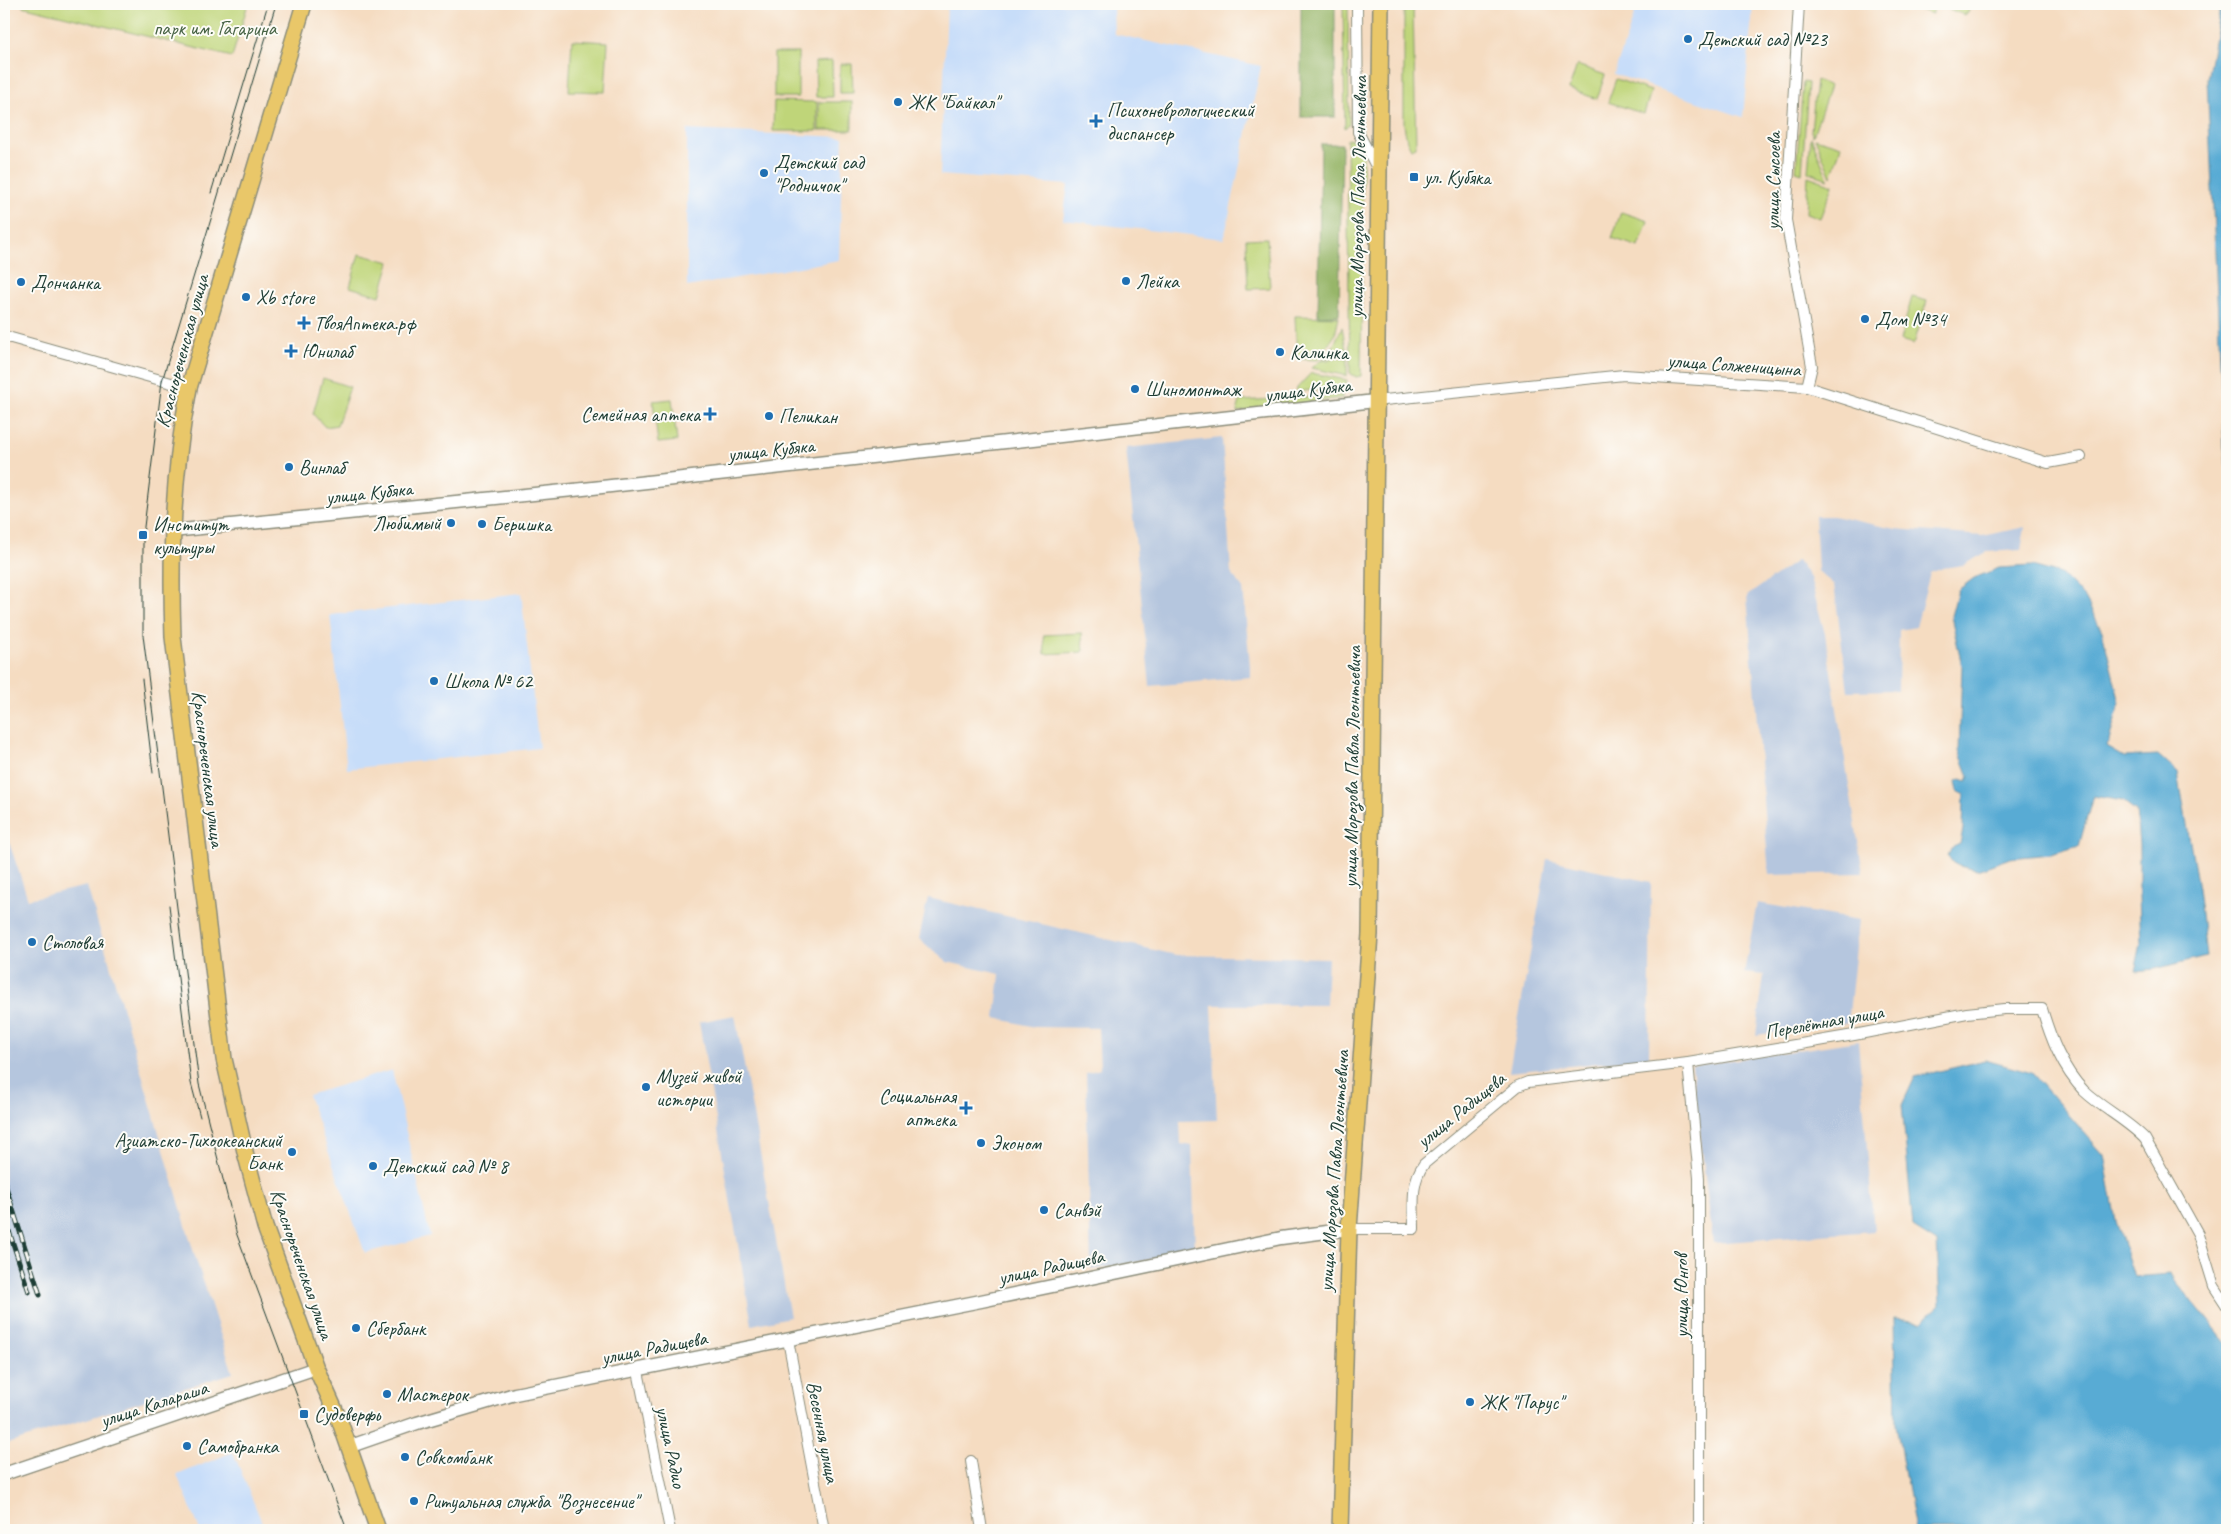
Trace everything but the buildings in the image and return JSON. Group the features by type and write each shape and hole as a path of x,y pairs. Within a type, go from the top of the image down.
{"main road":[{"name":"Краснореченская улица","path":"304,4 189,388 179,442 172,531 173,637 224,1059 244,1148 265,1227 316,1368 339,1418 378,1530"},
{"name":"улица Морозова Павла Леонтьевича","path":"1340,1530 1349,1229 1370,934 1381,4"}],"street":[{"path":"1357,4 1358,132 1379,173"},
{"name":"улица Сысоева","path":"1799,4 1786,220 1812,366 1807,387"},
{"path":"4,336 189,388"},
{"name":"улица Солженицына","path":"1375,401 1624,375 1807,387 2048,463 2081,457"},
{"name":"улица Кубяка","path":"172,531 593,488 1375,401"},
{"name":"Перелётная улица","path":"1688,1063 1854,1035 1967,1013 2004,1009 2042,1009 2058,1054 2084,1090 2136,1129 2145,1139 2198,1234 2214,1286 2227,1306"},
{"name":"улица Радищева","path":"348,1447 417,1423 515,1394 638,1371 1281,1238 1349,1229 1414,1229 1415,1180 1424,1164 1523,1084 1688,1063"},
{"name":"улица Юнгов","path":"1688,1063 1699,1178 1699,1530"},
{"name":"Весенняя улица","path":"788,1340 824,1530"},
{"name":"улица Калараша","path":"4,1474 316,1368"},
{"name":"улица Радио","path":"638,1371 670,1530"},
{"path":"971,1461 982,1530"}],"shaded area":[{"name":"Психоневрологический диспансер","path":"947,4 1113,4 1114,34 1261,66 1224,239 1063,220 1068,185 940,175"},
{"name":"Детский сад №23","path":"1638,4 1753,4 1743,117 1614,74"},
{"name":"Детский сад \"Родничок\"","path":"687,130 843,137 839,260 687,287"},
{"path":"1222,438 1231,573 1243,588 1251,677 1150,686 1126,448"},
{"path":"1815,516 1833,516 1895,529 1982,536 2025,527 2021,550 1987,552 1963,565 1943,568 1930,573 1916,627 1899,630 1898,690 1848,691 1834,585 1818,571"},
{"path":"1798,560 1810,578 1825,634 1863,873 1769,875 1747,596"},
{"name":"Школа № 62","path":"521,593 539,748 347,769 330,615"},
{"path":"4,827 28,899 87,886 194,1253 233,1373 4,1445"},
{"path":"1547,859 1651,882 1649,1058 1509,1072"},
{"path":"928,898 1176,955 1328,958 1326,1005 1212,1005 1217,1120 1180,1121 1181,1144 1192,1146 1195,1252 1091,1270 1086,1073 1100,1069 1098,1028 1035,1027 995,1018 1000,974 947,962 919,939"},
{"path":"1757,903 1859,920 1848,1023 1756,1035 1764,975 1744,973"},
{"path":"735,1015 790,1317 752,1325 699,1022"},
{"path":"1858,1041 1874,1231 1713,1243 1692,1066"},
{"name":"Детский сад № 8","path":"392,1070 430,1236 365,1253 308,1095"},
{"path":"233,1452 265,1530 200,1530 177,1475"}],"green space":[{"name":"парк им. Гагарина","path":"22,4 248,4 232,57 22,6"},
{"path":"1301,4 1335,4 1335,117 1301,117"},
{"path":"1343,4 1348,4 1349,124 1345,128"},
{"path":"1404,4 1413,4 1416,147 1411,149 1407,141 1404,125"},
{"path":"1908,4 1936,4 1932,14 1908,6"},
{"path":"1942,4 1971,4 1968,13 1964,15 1944,7"},
{"path":"572,40 608,42 605,92 569,91"},
{"path":"774,53 798,53 798,97 774,97"},
{"path":"832,61 833,97 816,97 815,62"},
{"path":"840,64 852,64 853,93 840,93"},
{"path":"1577,65 1605,75 1597,99 1569,89"},
{"path":"1616,79 1651,91 1644,114 1608,102"},
{"path":"1816,80 1830,86 1813,136 1811,132"},
{"path":"1803,82 1808,83 1802,173 1796,171"},
{"path":"774,101 817,102 817,131 773,131"},
{"path":"819,102 852,102 852,130 819,130"},
{"path":"1811,137 1828,179 1808,172"},
{"path":"1815,138 1841,146 1831,177"},
{"path":"1347,139 1361,141 1363,149 1361,376 1356,377 1350,373"},
{"path":"1321,144 1342,144 1339,315 1318,316"},
{"path":"1808,176 1833,185 1820,218 1806,213"},
{"path":"1621,212 1648,221 1639,247 1612,238"},
{"path":"1267,238 1270,288 1248,289 1246,239"},
{"path":"359,254 390,262 380,296 350,287"},
{"path":"1912,297 1927,301 1914,344 1900,340"},
{"path":"1295,316 1339,317 1335,335 1318,360 1297,359"},
{"path":"1342,327 1347,354 1322,359 1331,351"},
{"path":"1347,357 1347,376 1312,368 1320,361"},
{"path":"1311,373 1347,380 1345,386 1296,392 1297,388"},
{"path":"323,378 350,387 337,425 325,427 313,414"},
{"path":"1342,395 1342,398 1237,412 1240,401"},
{"path":"672,399 677,441 658,443 653,401"},
{"path":"1082,633 1083,652 1045,654 1044,635"}],"water":[{"path":"2221,4 2227,4 2227,471 2224,447 2207,79"},
{"path":"2032,566 2061,574 2085,598 2102,631 2120,703 2107,747 2124,757 2158,755 2178,773 2198,888 2206,956 2155,969 2135,971 2141,944 2139,845 2136,811 2123,801 2093,796 2079,846 2051,854 2010,858 1977,870 1959,866 1953,863 1948,856 1951,848 1960,844 1963,829 1964,795 1958,791 1956,781 1961,779 1967,781 1969,776 1959,751 1962,666 1951,616 1958,590 1974,578 1999,568"},
{"path":"1985,1060 2032,1073 2104,1155 2116,1221 2134,1277 2170,1274 2227,1343 2227,1530 1915,1530 1896,1425 1894,1319 1922,1322 1940,1305 1937,1242 1913,1227 1902,1105 1915,1077"}],"tram line":[{"path":"211,193 268,4"},
{"path":"276,4 162,381 143,535 143,635 199,1084 237,1235 347,1530"},
{"path":"142,679 153,773"},
{"path":"169,905 191,1083 200,1117"}],"railway":[{"path":"4,1181 40,1295"},
{"path":"4,1216 29,1292"}],"place":[{"name":"Детский сад №23","path":"1688,39"},
{"name":"ЖК \"Байкал\"","path":"898,102"},
{"name":"Психоневрологический диспансер","path":"1096,121"},
{"name":"Детский сад \"Родничок\"","path":"764,173"},
{"name":"ул. Кубяка","path":"1414,177"},
{"name":"Лейка","path":"1126,281"},
{"name":"Дончанка","path":"21,282"},
{"name":"Xb store","path":"246,297"},
{"name":"Дом №34","path":"1865,319"},
{"name":"ТвояАптека.рф","path":"304,323"},
{"name":"Юнилаб","path":"291,351"},
{"name":"Калинка","path":"1280,352"},
{"name":"Шиномонтаж","path":"1135,389"},
{"name":"Семейная аптека","path":"710,414"},
{"name":"Пеликан","path":"769,416"},
{"name":"Винлаб","path":"289,467"},
{"name":"Любимый","path":"451,523"},
{"name":"Беришка","path":"482,524"},
{"name":"Институт культуры","path":"143,535"},
{"name":"Школа № 62","path":"434,681"},
{"name":"Столовая","path":"32,942"},
{"name":"Музей живой истории","path":"646,1087"},
{"name":"Социальная аптека","path":"966,1108"},
{"name":"Эконом","path":"981,1143"},
{"name":"Азиатско-Тихоокеанский Банк","path":"292,1152"},
{"name":"Детский сад № 8","path":"373,1166"},
{"name":"Санвэй","path":"1044,1210"},
{"name":"Сбербанк","path":"356,1328"},
{"name":"Мастерок","path":"387,1394"},
{"name":"ЖК \"Парус\"","path":"1470,1402"},
{"name":"Судоверфь","path":"304,1414"},
{"name":"Самобранка","path":"187,1446"},
{"name":"Совкомбанк","path":"405,1457"},
{"name":"Ритуальная служба \"Вознесение\"","path":"414,1501"}]}
